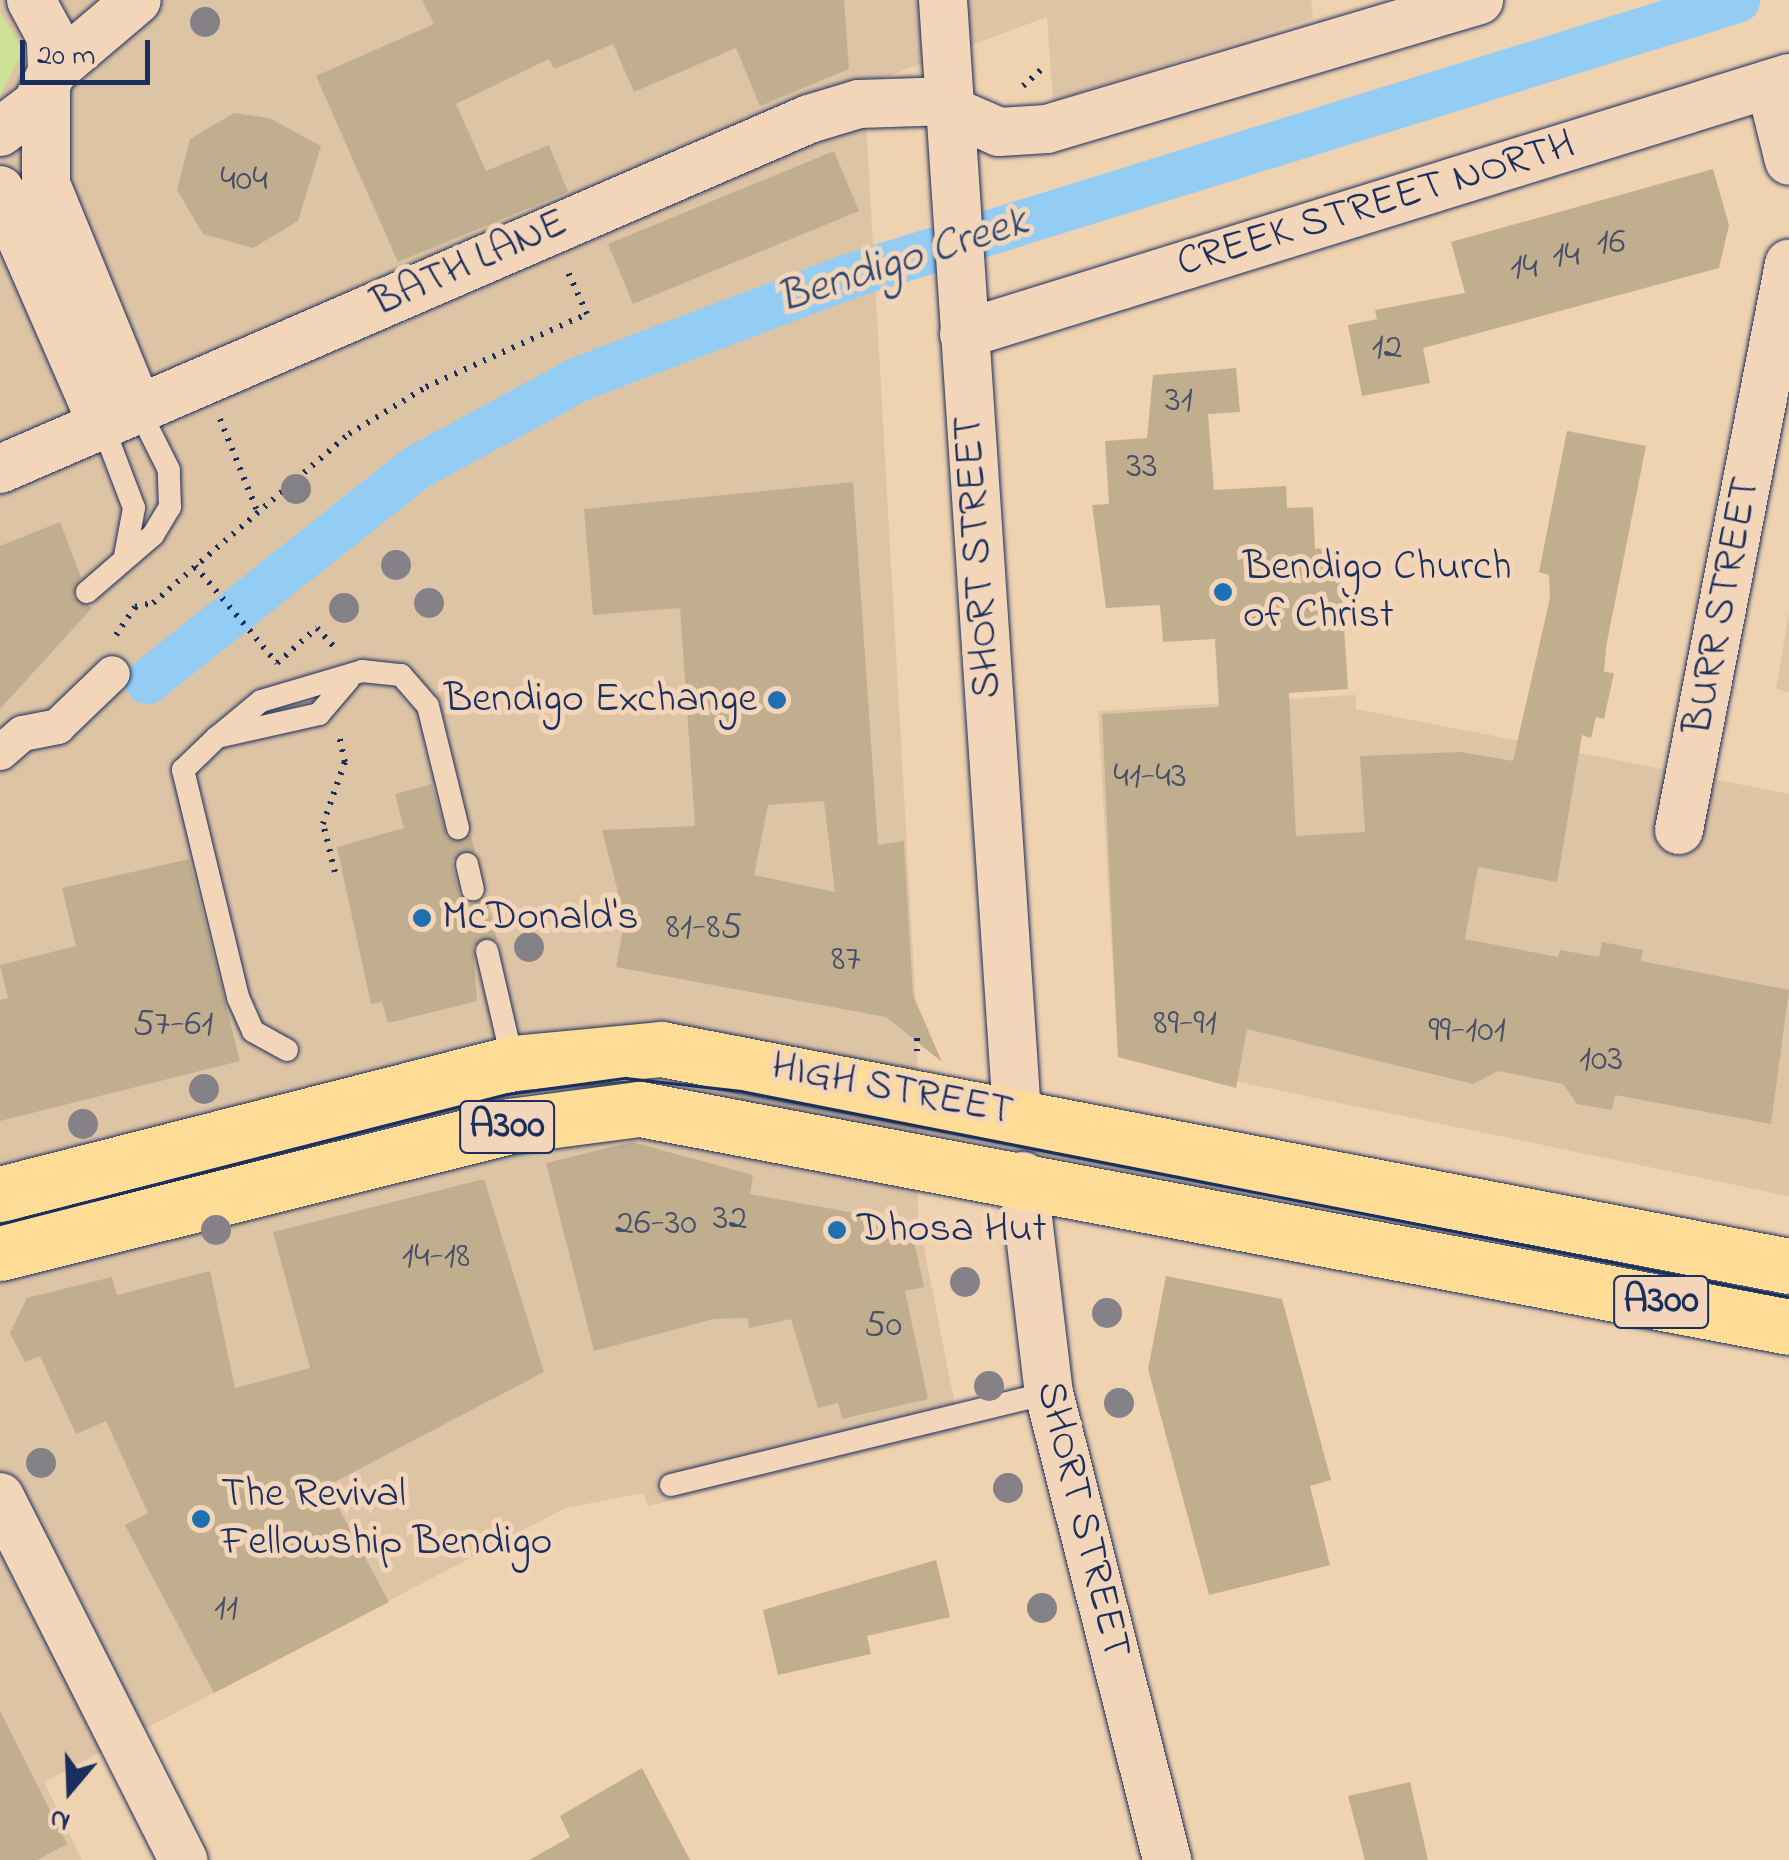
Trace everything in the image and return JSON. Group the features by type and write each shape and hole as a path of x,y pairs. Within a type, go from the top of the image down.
{"highway":[{"name":"HIGH STREET","path":"0,1194 512,1063 676,1051 1789,1266"},
{"name":"HIGH STREET","path":"0,1253 564,1114 640,1109 1023,1176 1789,1327"},
{"path":"307,1113 325,1172"},
{"path":"1017,1114 1023,1176"}],"street":[{"path":"31,0 52,36 41,166 98,309 120,416"},
{"path":"0,132 137,0"},
{"name":"SHORT STREET","path":"943,0 1017,1114"},
{"path":"950,106 1000,132 1047,129 1479,0"},
{"path":"1780,81 1789,161"},
{"name":"CREEK STREET NORTH","path":"963,316 1780,81"},
{"name":"BATH LANE","path":"0,469 120,416 207,390 549,228 834,110 950,106"},
{"path":"0,190 120,416"},
{"name":"BURR STREET","path":"1679,830 1789,264"},
{"path":"98,309 172,374 207,390"},
{"path":"0,752 22,733 57,726 112,674"},
{"name":"SHORT STREET","path":"1023,1176 1049,1393 1167,1860"},
{"path":"0,1497 183,1860"}],"lane":[{"path":"120,416 134,508 123,560"},
{"path":"88,592 161,525 172,495 165,458 120,416"},
{"path":"287,1050 253,1031 238,997 182,778 188,758 253,704 388,671 420,692 458,828"},
{"path":"467,864 472,890"},
{"path":"487,951 512,1063"},
{"path":"672,1485 1049,1393"}],"path":[{"path":"112,674 107,656 135,606 195,566 348,434 426,387 587,314 549,228"},
{"path":"207,390 258,512"},
{"path":"195,566 277,663 317,628 340,654"},
{"path":"334,872 324,824 345,762"},
{"path":"917,1051 918,1032"}],"shaded area":[{"path":"0,0 1311,0 1313,18 1053,101 1047,17 864,85 917,1026 918,1217 960,1431 648,1506 643,1493 565,1508 44,1782 82,1860 0,1860"},
{"path":"1789,613 1789,692 1776,689"},
{"path":"1356,695 1356,709 1789,794 1789,1196 1118,1057 1098,711"}],"green space":[{"path":"0,12 23,50 0,96"}],"building":[{"path":"422,0 844,0 849,69 760,106 736,48 634,92 613,44 554,69 549,59 456,104 486,171 549,145 568,192 398,262 316,76 434,24"},
{"path":"234,113 269,118 321,146 298,221 253,248 203,234 177,190 190,139"},
{"path":"834,151 859,211 633,304 608,244"},
{"path":"1713,169 1729,225 1719,268 1423,348 1430,383 1362,396 1348,325 1377,319 1375,310 1465,293 1451,242"},
{"path":"1236,368 1240,412 1208,414 1214,490 1286,486 1287,508 1313,507 1315,549 1332,548 1340,562 1348,689 1289,693 1296,836 1365,832 1360,756 1461,752 1513,761 1550,598 1549,575 1539,572 1567,431 1646,446 1606,647 1604,672 1614,673 1604,719 1596,717 1591,738 1582,735 1557,882 1478,867 1465,939 1558,957 1560,950 1599,957 1602,942 1643,950 1641,961 1789,990 1771,1124 1615,1095 1612,1110 1577,1104 1563,1084 1498,1071 1473,1084 1247,1029 1236,1088 1118,1057 1102,714 1219,707 1215,639 1163,642 1160,605 1106,608 1092,505 1109,504 1105,441 1147,438 1153,375"},
{"path":"853,482 878,845 904,841 913,995 942,1062 886,1017 616,967 625,919 602,830 695,826 680,608 593,615 584,509","holes":["824,801 835,892 754,875 768,805"]},
{"path":"60,522 81,577 73,596 92,608 0,709 0,546"},
{"name":"McDonald's","path":"432,784 447,838 471,835 475,852 452,861 459,893 470,904 486,896 497,940 473,946 477,1001 388,1023 382,1002 371,1004 337,847 404,828 395,794"},
{"path":"189,859 240,1061 0,1121 0,1000 8,998 0,965 76,946 62,888"},
{"path":"632,1142 753,1175 750,1194 910,1223 924,1287 905,1291 928,1399 842,1419 838,1403 818,1408 791,1319 749,1328 748,1318 714,1319 594,1351 546,1163"},
{"path":"484,1179 544,1372 327,1486 389,1602 214,1693 125,1525 148,1513 106,1421 76,1434 40,1356 25,1362 10,1333 27,1298 112,1277 117,1295 210,1271 235,1388 310,1368 273,1232"},
{"path":"1166,1276 1282,1299 1331,1480 1310,1486 1330,1565 1209,1595 1148,1369"},
{"path":"936,1560 950,1617 867,1636 871,1654 778,1675 763,1610"},
{"path":"0,1711 67,1844 37,1860 0,1860"},
{"path":"642,1768 690,1860 529,1860 570,1837 560,1816"},
{"path":"1410,1782 1428,1860 1365,1860 1348,1796"}],"waterway":[{"name":"Bendigo Creek","path":"147,681 416,467 580,378 848,276 1737,0"}],"tram line":[{"path":"0,1224 507,1094 626,1078 741,1091 1789,1297"}],"place":[{"name":"Bendigo Church of Christ","path":"1223,592"},
{"name":"Bendigo Exchange","path":"777,700"},
{"name":"McDonald's","path":"422,918"},
{"name":"Dhosa Hut","path":"837,1230"},
{"name":"The Revival Fellowship Bendigo","path":"201,1519"}]}
